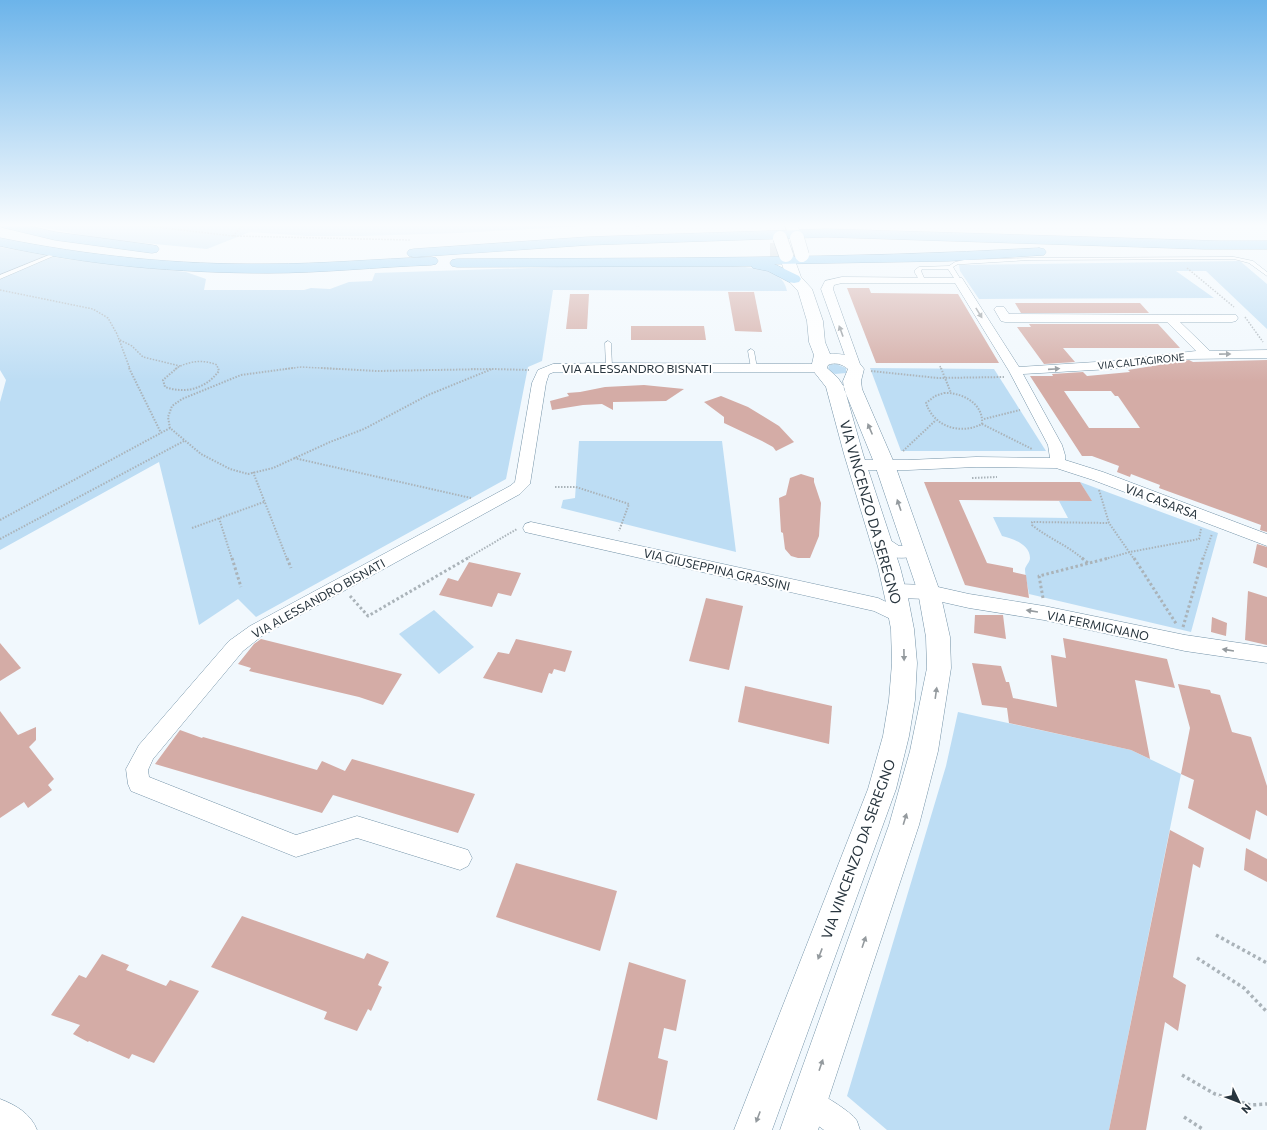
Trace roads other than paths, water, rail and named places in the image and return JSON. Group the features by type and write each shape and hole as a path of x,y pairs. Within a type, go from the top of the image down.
{"highway":[{"path":"800,277 807,279 810,277"}],"main road":[{"name":"VIA VINCENZO DA SEREGNO","path":"753,1130 876,806 896,738 904,689 904,645 898,604 835,387 833,381 822,369 822,355 817,342 815,321 807,279 805,277"},
{"name":"VIA VINCENZO DA SEREGNO","path":"804,1116 897,845 924,751 939,668 937,629 929,592 885,465 854,391 852,381 854,368 836,354 815,321"},
{"path":"822,369 842,380 854,368"}],"street":[{"path":"854,368 827,289 828,285 833,281 842,280 958,280 1016,374 1055,445 1058,455 1057,463"},
{"path":"1000,310 1005,318 1170,318 1235,314"},
{"path":"1170,318 1207,354"},
{"name":"VIA CALTAGIRONE","path":"1016,374 1266,349"},
{"name":"VIA ALESSANDRO BISNATI","path":"460,858 357,827 296,846 139,784 137,769 146,752 236,646 256,631 515,490 522,484 541,374 546,370 553,368 609,366 822,369"},
{"name":"VIA CASARSA","path":"857,465 976,462 1057,463 1098,476 1267,540"},
{"name":"VIA GIUSEPPINA GRASSINI","path":"527,526 878,605 898,604"},
{"path":"881,542 886,548 898,552 909,550 912,546 912,542"},
{"name":"VIA FERMIGNANO","path":"898,604 929,592 969,601 1044,613 1185,643 1267,655"},
{"path":"0,1113 16,1122 23,1130"},
{"path":"804,1116 833,1119 846,1130"}],"lane":[{"path":"608,343 610,350 609,366"},
{"path":"751,351 754,368"}]}
